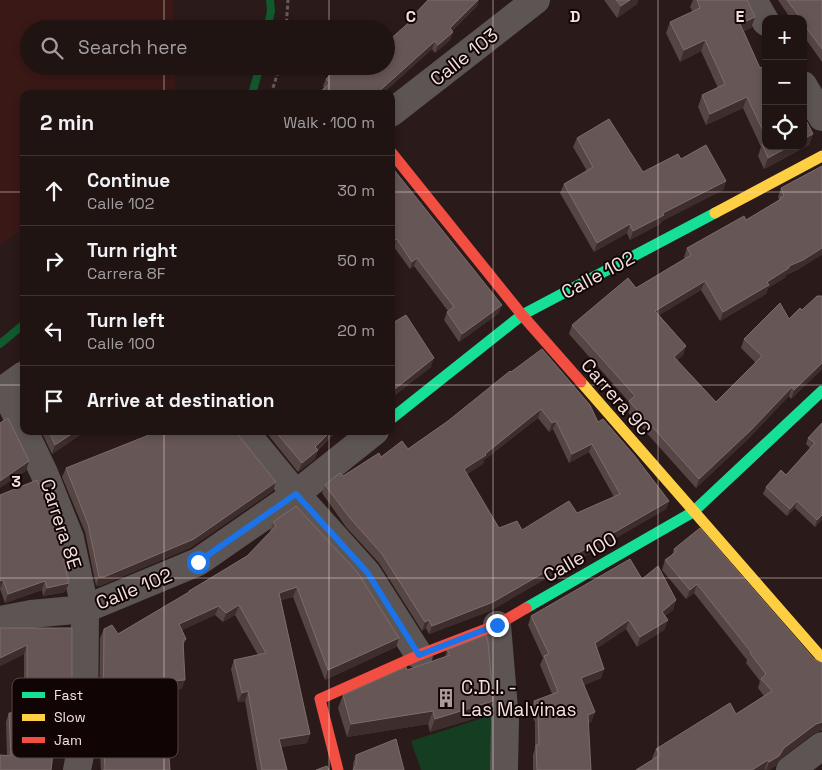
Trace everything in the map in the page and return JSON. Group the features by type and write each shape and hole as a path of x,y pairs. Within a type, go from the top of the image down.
{"street":[{"name":"Calle 103","path":"395,110 536,0"},
{"path":"753,0 762,15"},
{"path":"807,92 822,117"},
{"name":"Calle 102","path":"395,416 522,315 822,156"},
{"name":"Carrera 9C","path":"395,157 522,315 822,658"},
{"name":"Carrera 8E","path":"9,385 20,419"},
{"name":"Calle 100","path":"338,770 320,699 419,655 497,625 693,512 822,391"},
{"name":"Carrera 8E","path":"26,435 44,473 70,538 85,609 84,678"},
{"path":"247,435 296,494 367,572 419,655"},
{"name":"Calle 102","path":"0,620 31,614 85,609 198,562 296,494 370,435"},
{"path":"497,625 505,721 504,770"},
{"path":"790,770 822,746"}],"path":[{"path":"287,20 288,0"},
{"path":"272,90 277,75"}],"shaded area":[{"path":"0,0 173,0 174,20 20,20 20,75 175,75 175,90 20,90 20,231 0,245"}],"green space":[{"path":"495,714 496,770 421,770 411,741"}],"building":[{"path":"428,0 478,0 450,28 453,32 438,45 435,41 380,90 322,90 330,83 326,79 330,75 395,75 395,35 414,18 413,16"},
{"path":"616,0 630,0 621,6"},
{"path":"697,0 747,0 755,17 740,24 760,68 762,67 762,129 747,97 710,114 702,95 725,84 705,40 684,50 670,22 700,8"},
{"path":"787,0 822,0 822,49 807,28 807,15 798,15"},
{"path":"609,119 643,172 678,154 681,159 706,145 726,181 663,213 664,215 633,231 630,224 597,243 564,184 593,167 577,138"},
{"path":"807,122 813,134 807,137"},
{"path":"765,150 783,150 768,158"},
{"path":"822,166 822,248 789,266 789,268 767,282 769,285 723,312 705,281 655,311 686,346 674,357 716,402 762,356 744,339 780,303 789,319 800,308 802,310 817,296 822,296 822,363 794,390 792,387 751,430 699,479 629,401 635,396 572,325 628,278 636,288 691,255 687,248 744,216 746,220 781,199 784,196 781,188"},
{"path":"395,171 502,305 462,334 447,312 454,307 417,258 412,262 397,239 395,240"},
{"path":"406,315 434,358 395,389 395,336 395,322"},
{"path":"542,349 590,405 598,422 603,419 634,455 669,501 493,602 432,626 429,620 425,622 382,554 350,518 325,485 340,473 343,476 379,453 381,457 402,441 408,449 448,421","holes":["541,409 552,423 556,421 572,454 592,444 620,494 577,513 569,501 522,530 517,521 499,528 464,469 486,455"]},
{"path":"8,418 29,461 0,481 0,423"},
{"path":"822,423 822,515 817,520 797,501 790,509 766,487 781,470 786,475 815,443 808,438"},
{"path":"51,435 70,435 55,445"},
{"path":"149,435 238,435 276,482 194,539 104,577 99,577 88,524 66,468"},
{"path":"278,435 327,435 315,447 318,450 302,463"},
{"path":"37,480 58,534 69,583 47,588 45,581 8,594 3,580 0,581 0,495"},
{"path":"296,506 358,573 399,638 328,670 297,587 279,593 310,734 279,739 287,770 262,770 248,691 242,693 234,660 266,653 239,605 226,613 219,606 179,624 186,639 183,641 185,680 178,680 178,678 104,678 104,629 112,625 118,634 247,556 276,526 273,522"},
{"path":"700,528 814,659 822,663 822,722 816,724 784,748 779,756 769,762 768,760 752,770 636,770 660,755 656,749 730,703 736,714 772,691 761,679 766,674 751,652 697,584 690,590 665,560 676,552 674,549"},
{"path":"630,559 642,579 658,566 676,600 662,612 668,620 640,637 629,620 595,643 604,669 581,678 595,712 588,715 591,770 537,770 536,745 539,745 538,713 534,701 558,692 544,656 549,654 531,616"},
{"path":"0,628 72,628 72,678 27,678 27,645 0,658"},
{"path":"486,635 493,701 435,719 433,711 351,724 343,695 406,667 407,670 450,655 447,650"},
{"path":"9,713 12,713 12,758 52,758 51,770 0,770 0,755 11,756"},
{"path":"396,739 404,770 353,770 356,765 356,755"},
{"path":"104,758 169,758 170,770 105,770"},
{"path":"327,766 329,770 316,770"}],"waterway":[{"path":"269,20 271,11 270,0"},
{"path":"253,90 257,75"},
{"path":"0,344 20,327"}],"traffic: fast":[{"path":"395,416 522,315 715,213"},
{"path":"526,608 693,512 822,391"}],"traffic: slow":[{"path":"715,213 822,156"},
{"path":"581,382 822,658"}],"traffic: jam":[{"path":"395,157 522,315 581,382"},
{"path":"338,770 320,699 419,655 497,625 526,608"}],"place":[{"name":"C.D.I. - Las Malvinas","path":"446,698"}],"route":[{"path":"198,562 296,494 367,572 419,655 497,625"}]}
